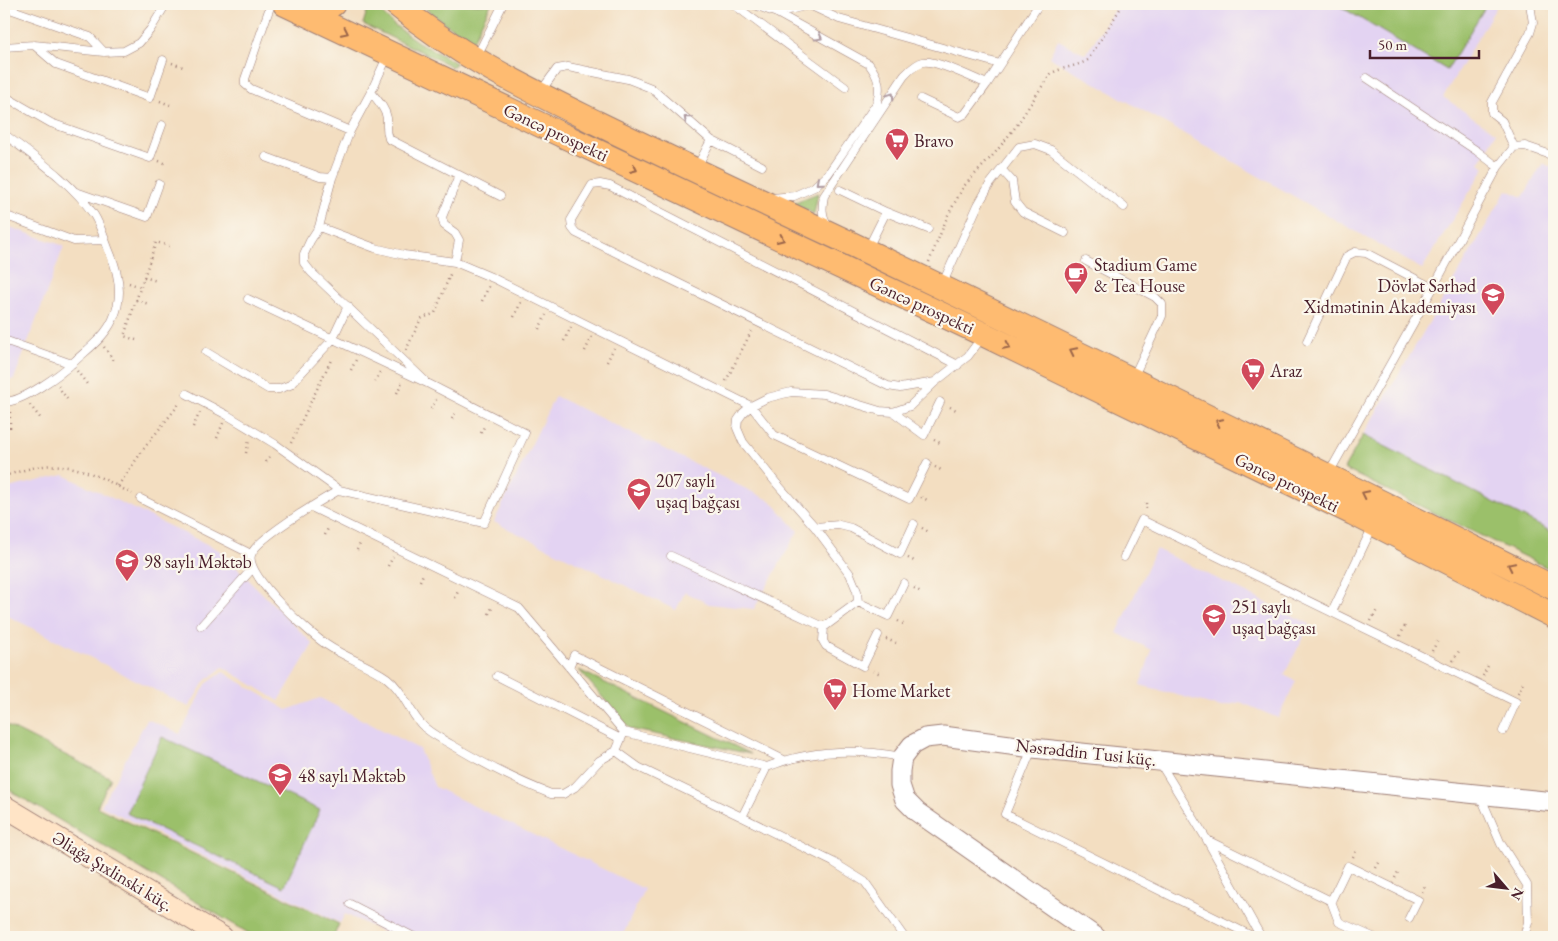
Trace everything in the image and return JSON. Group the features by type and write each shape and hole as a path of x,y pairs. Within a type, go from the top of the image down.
{"main road":[{"name":"Gəncə prospekti","path":"285,4 985,335 1554,588"},
{"path":"290,4 310,8 324,8 333,4"},
{"name":"Gəncə prospekti","path":"396,4 438,37 475,60 539,94 1132,379 1323,486 1374,524 1554,616"},
{"name":"Əliağa Şıxlinski küç.","path":"4,806 222,937"}],"street":[{"name":"Nəsrəddin Tusi küç.","path":"902,758 912,745 925,738 943,736 1032,748 1554,802"},
{"path":"902,758 900,785 905,800 917,812 1096,937"}],"lane":[{"path":"4,47 34,45 104,52 124,51 139,43 150,30 166,4"},
{"path":"271,4 245,79 245,84 251,89 350,131"},
{"path":"475,60 503,4"},
{"path":"733,4 845,87"},
{"path":"752,4 776,13 868,64 877,75 880,90 877,103 866,121 828,174 814,187 794,196 757,199"},
{"path":"776,13 808,4 839,19 1000,64"},
{"path":"920,99 960,117 965,114 987,84 1039,4"},
{"path":"1514,146 1502,121 1492,113 1491,108 1492,102 1530,33 1533,23 1530,4"},
{"path":"4,7 90,37 104,52"},
{"path":"34,45 56,64 150,98 163,60"},
{"path":"389,53 350,131 332,178 319,227 304,254 304,263 311,272 429,384"},
{"path":"842,240 826,222 822,208 824,196 904,76 917,64 925,61 952,69 987,84"},
{"path":"539,94 557,69 568,67 628,79 650,88 711,140 762,166"},
{"path":"1367,78 1498,167"},
{"path":"371,92 384,107 387,117 386,130 389,139 500,196"},
{"path":"4,96 51,123 150,158 162,125"},
{"path":"4,134 45,166 74,192 94,215 114,262 118,279 119,299 113,318 104,334 72,364 24,396 7,402"},
{"path":"696,171 711,140"},
{"path":"941,288 978,205 990,184 1019,147 1035,144 1051,150 1124,207"},
{"path":"1514,146 1525,146 1554,156"},
{"path":"1323,486 1498,167 1514,146"},
{"path":"266,157 320,177 332,178"},
{"path":"1001,169 1012,181 1015,202 1023,212 1065,233"},
{"path":"455,262 459,240 455,233 444,225 442,217 459,175"},
{"path":"74,192 147,217 159,184"},
{"path":"935,382 900,388 888,386 576,233 572,228 571,220 592,186 600,184 610,186 958,365"},
{"path":"840,190 928,229"},
{"path":"866,251 886,212"},
{"path":"4,215 74,241 105,240"},
{"path":"319,227 382,250 455,262 493,278 751,406 774,434 909,499 927,463"},
{"path":"1307,341 1347,256 1355,252 1366,254 1433,288"},
{"path":"1086,260 1155,297 1162,304 1162,316 1132,379"},
{"path":"187,394 227,415 275,444 339,490 484,524 525,433 429,384 248,299"},
{"path":"206,352 268,389 279,389 290,385 336,341 348,306"},
{"path":"858,602 857,591 850,574 815,527 743,442 737,428 738,420 751,406 767,398 792,392 824,394 880,411 893,412 910,406 935,382 968,356 985,335"},
{"path":"4,340 72,364"},
{"path":"893,412 924,435 940,402"},
{"path":"339,490 263,541 251,554 252,568 261,582 310,633 326,645 387,678 398,688 421,724 434,734 482,762 551,794 563,794 575,787 599,761 616,751 622,735"},
{"path":"141,499 251,554"},
{"path":"311,507 519,608 569,667 622,735"},
{"path":"1124,556 1142,520 1516,702 1503,731"},
{"path":"815,527 839,525 851,528 900,554 914,524"},
{"path":"1332,612 1374,524"},
{"path":"671,556 824,627"},
{"path":"200,626 252,568"},
{"path":"858,602 888,616 904,583"},
{"path":"858,602 824,627 823,641 826,646 863,666 878,635"},
{"path":"569,667 574,655 784,760"},
{"path":"497,676 622,735 766,767 784,760 832,751 881,753 902,758"},
{"path":"1032,748 1005,814 1254,937"},
{"path":"616,751 638,767 833,862 865,882 904,937"},
{"path":"1158,760 1207,840 1261,937"},
{"path":"742,818 766,767"},
{"path":"1479,793 1500,844 1527,885 1528,922 1524,937"},
{"path":"1207,840 1331,901 1339,922 1373,937"},
{"path":"1331,901 1348,866 1418,900 1409,918"},
{"path":"350,904 414,937"}],"path":[{"path":"929,262 948,215 964,186 995,153 1017,125 1050,74 1057,70 1080,65 1088,60 1124,4"},
{"path":"136,340 124,336 144,276 156,242 168,246"},
{"path":"402,358 421,319 435,313 455,262"},
{"path":"144,276 156,281"},
{"path":"482,301 493,278"},
{"path":"514,317 525,294"},
{"path":"136,300 149,304"},
{"path":"539,329 550,307"},
{"path":"564,341 575,319"},
{"path":"720,391 756,321"},
{"path":"585,352 596,329"},
{"path":"98,340 115,362"},
{"path":"607,362 618,340"},
{"path":"286,452 336,341"},
{"path":"72,364 87,384"},
{"path":"118,486 145,447 187,394"},
{"path":"24,396 41,419"},
{"path":"7,402 10,428"},
{"path":"193,427 204,403"},
{"path":"217,438 227,415"},
{"path":"4,476 38,466 61,465 96,474 141,499"}],"shaded area":[{"path":"1118,4 1498,4 1443,97 1496,133 1479,163 1485,167 1422,269 1049,57 1058,40 1086,54"},
{"name":"Dövlət Sərhəd Xidmətinin Akademiyası","path":"1543,163 1554,169 1554,533 1363,435 1507,190 1523,197"},
{"path":"4,225 64,246 14,379 4,382"},
{"name":"207 saylı uşaq bağçası","path":"555,396 771,501 798,531 754,609 709,604 685,592 676,610 494,522"},
{"name":"98 saylı Məktəb","path":"64,475 219,550 313,644 279,701 223,667 204,682 189,707 4,614 4,489"},
{"name":"251 saylı uşaq bağçası","path":"1156,549 1310,624 1284,675 1296,681 1278,718 1240,702 1221,707 1140,685 1152,650 1117,633"},
{"name":"48 saylı Məktəb","path":"223,672 287,710 320,698 419,749 435,787 644,889 622,937 394,937 345,914 340,923 101,806 147,719 180,734 206,684"}],"green space":[{"path":"369,4 373,4 393,24 418,42 456,63 453,67 363,24"},
{"path":"420,4 491,4 473,41 447,25"},
{"path":"1336,4 1487,4 1447,70"},
{"path":"818,193 814,214 793,203"},
{"path":"1363,435 1554,533 1554,571 1344,469"},
{"path":"579,670 751,754 630,729"},
{"path":"4,724 111,778 97,807 339,924 334,936 337,937 255,937 4,787"},
{"path":"162,737 320,810 284,887 126,813"}],"place":[{"name":"Bravo","path":"897,161"},
{"name":"Stadium Game & Tea House","path":"1076,295"},
{"name":"Dövlət Sərhəd Xidmətinin Akademiyası","path":"1493,316"},
{"name":"Araz","path":"1253,391"},
{"name":"207 saylı uşaq bağçası","path":"639,511"},
{"name":"98 saylı Məktəb","path":"127,582"},
{"name":"251 saylı uşaq bağçası","path":"1214,637"},
{"name":"Home Market","path":"835,711"},
{"name":"48 saylı Məktəb","path":"280,796"}]}
